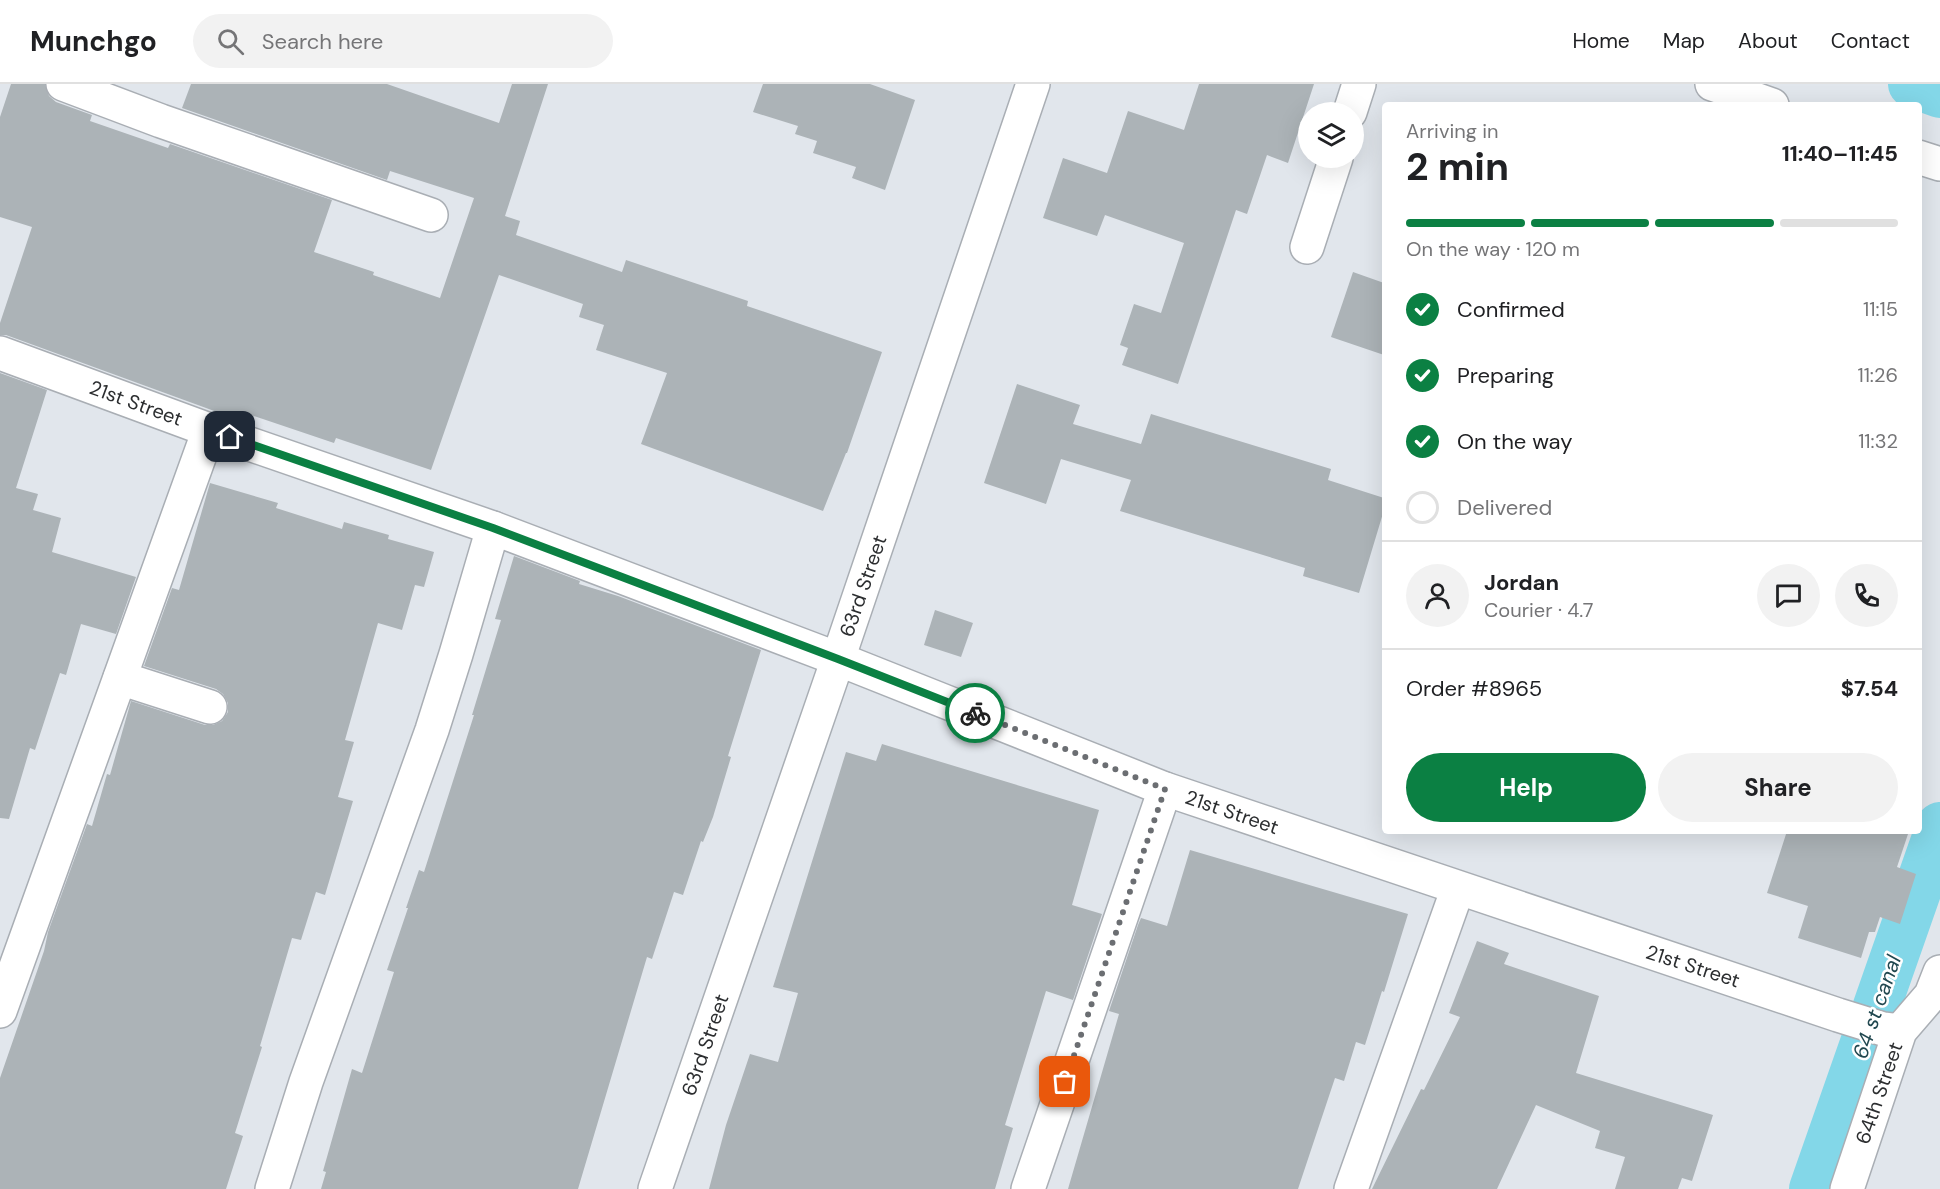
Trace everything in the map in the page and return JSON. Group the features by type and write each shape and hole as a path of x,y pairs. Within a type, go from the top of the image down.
{"street":[{"path":"63,84 431,215"},
{"name":"63rd Street","path":"655,1189 1033,84"},
{"path":"1353,102 1359,84"},
{"path":"1713,84 1764,102"},
{"path":"1922,157 1940,164"},
{"path":"1307,248 1332,168"},
{"name":"21st Street","path":"0,353 208,430 493,528 838,659 1165,789 1838,1015 1892,1030"},
{"path":"0,1011 208,430"},
{"path":"272,1189 306,1082 432,730 493,528"},
{"path":"120,678 210,706"},
{"path":"1028,1189 1165,789"},
{"path":"1350,1189 1458,888"},
{"name":"64th Street","path":"1847,1189 1892,1030 1937,989"}],"building":[{"path":"11,84 45,84 49,96 56,102 92,115 90,121 168,148 170,144 332,200 314,252 440,298 474,198 390,171 387,180 182,108 191,84 387,84 499,123 512,84 548,84 505,216 520,221 516,235 622,272 626,260 748,301 747,306 882,352 847,453 823,511 641,444 667,373 596,350 604,325 579,317 583,304 499,275 431,470 336,438 334,443 242,412 239,420 6,335 0,335 0,323 32,227 0,217 0,117"},
{"path":"763,84 870,84 915,100 885,190 852,178 856,167 813,153 817,141 795,134 798,126 753,112"},
{"path":"1199,84 1314,84 1308,102 1298,102 1298,133 1288,163 1267,155 1247,214 1236,210 1178,384 1122,365 1128,348 1120,345 1134,304 1161,313 1184,243 1105,215 1097,236 1043,218 1063,158 1107,173 1128,111 1184,130"},
{"path":"1353,272 1382,282 1382,354 1331,337"},
{"path":"0,373 47,390 16,488 38,494 33,510 61,518 52,552 136,577 116,634 81,624 66,675 60,673 35,750 30,748 9,819 0,818"},
{"path":"1017,384 1080,405 1073,424 1141,444 1151,414 1331,469 1328,480 1382,497 1382,517 1359,593 1303,576 1305,568 1120,511 1131,480 1061,459 1046,504 984,483"},
{"path":"210,483 278,503 276,508 342,529 344,522 389,535 388,539 434,552 424,587 415,585 402,630 378,623 345,740 354,742 338,797 353,801 325,895 316,892 301,940 292,938 235,1133 243,1136 226,1189 0,1189 0,1078 44,951 48,932 87,824 92,826 107,774 110,775 131,701 205,725 213,725 222,721 228,712 228,703 223,694 216,689 144,666 172,588 179,590"},
{"path":"514,556 580,581 579,584 618,596 761,650 728,756 731,757 713,817 703,842 701,841 683,895 674,892 652,959 647,957 578,1189 321,1189 326,1172 323,1171 352,1069 362,1073 394,972 387,970 408,908 406,908 419,870 424,872 474,715 472,715 501,620 495,619"},
{"path":"935,610 973,623 961,657 924,645"},
{"path":"882,744 1099,810 1072,905 1102,914 1073,1000 1046,991 1005,1125 1013,1128 995,1189 709,1189 726,1125 750,1054 778,1062 798,993 773,987 846,752 876,761"},
{"path":"1786,834 1908,834 1897,867 1916,874 1900,924 1880,917 1875,932 1869,932 1861,958 1798,938 1808,906 1767,893"},
{"path":"1190,850 1408,914 1365,1045 1356,1042 1344,1081 1335,1078 1298,1189 1068,1189 1119,1014 1109,1011 1138,925 1141,918 1167,926"},
{"path":"1477,941 1509,953 1504,964 1599,996 1576,1073 1713,1115 1692,1181 1682,1178 1678,1189 1615,1189 1625,1157 1595,1148 1600,1131 1536,1105 1497,1189 1372,1189 1421,1089 1424,1090 1460,1017 1449,1013"}],"waterway":[{"path":"1912,84 1940,94"},
{"name":"64 st canal","path":"1813,1189 1940,826"}],"way so far":[{"path":"975,713 1165,789 1065,1082"}],"route":[{"path":"230,437 493,528 975,713"}]}
